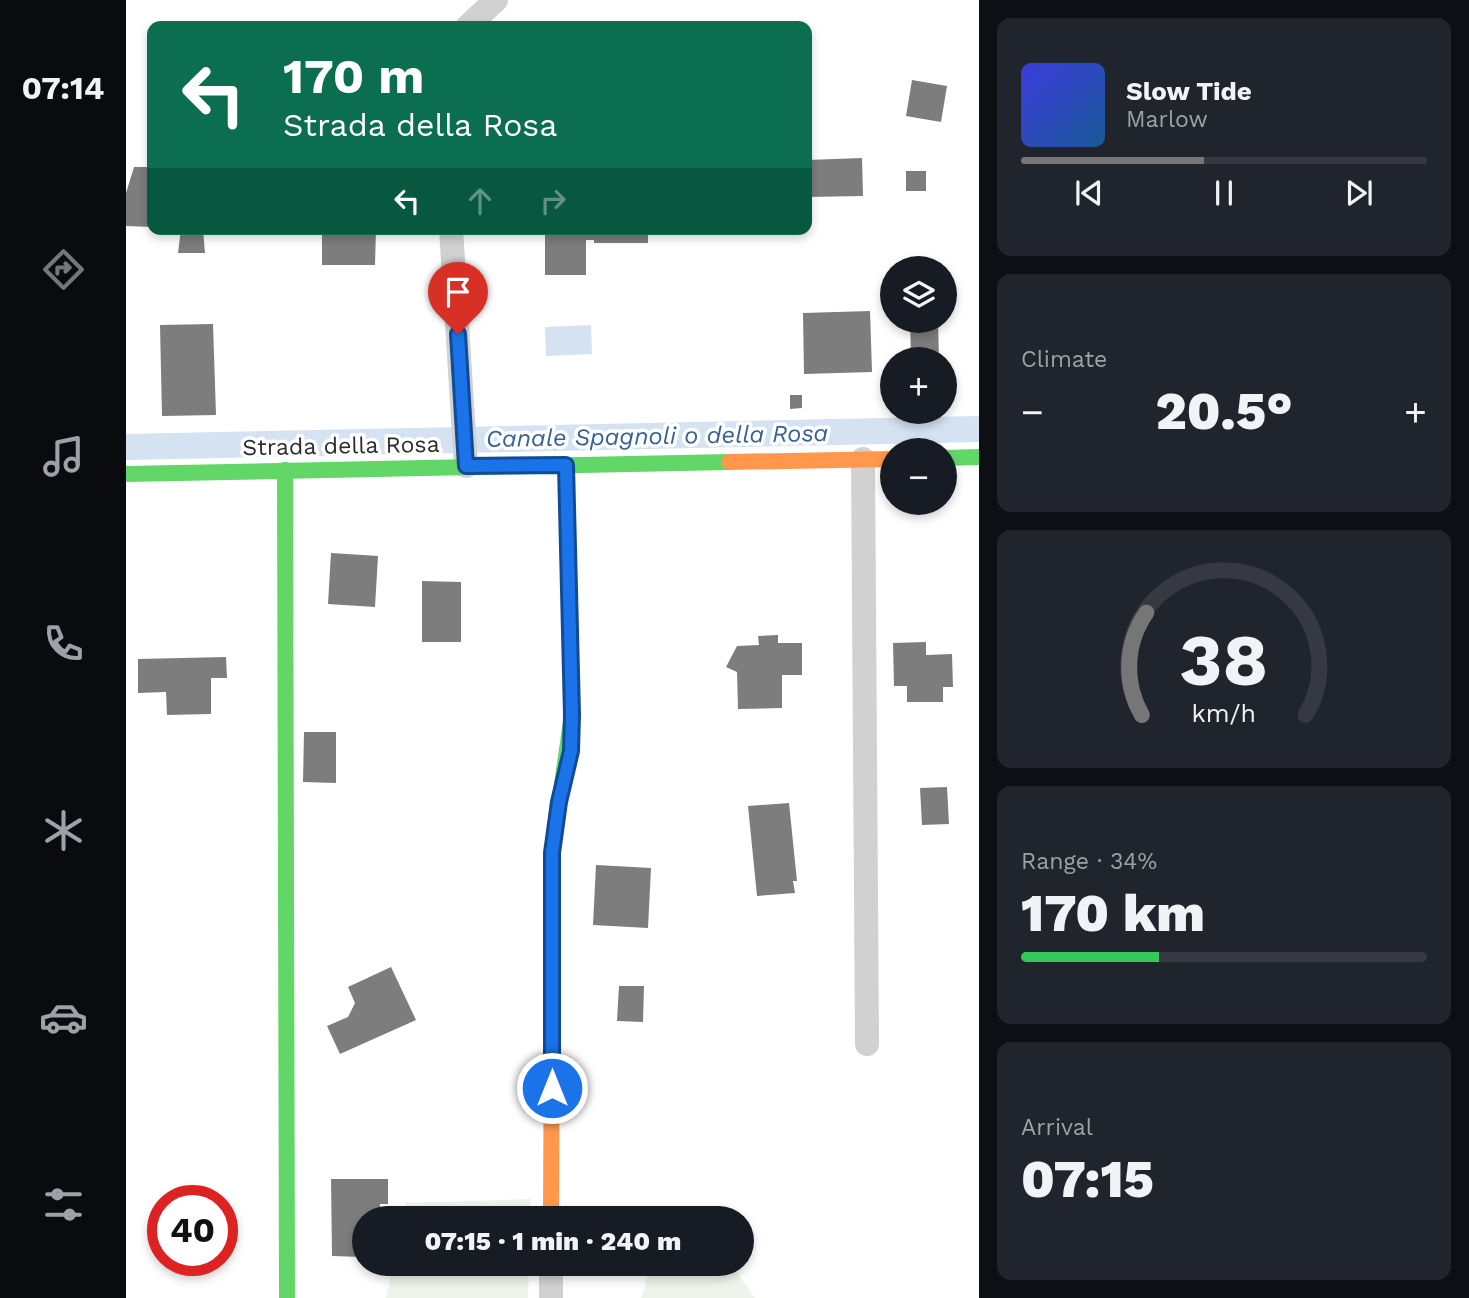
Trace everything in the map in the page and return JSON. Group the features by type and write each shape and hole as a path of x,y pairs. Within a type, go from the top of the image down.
{"street":[{"path":"473,21 496,0"},
{"path":"451,235 466,466"},
{"path":"957,458 979,457"},
{"path":"863,459 867,1044"},
{"name":"Strada della Rosa","path":"126,474 880,459"},
{"path":"551,1206 552,853 559,802 571,751 572,715 566,465"},
{"path":"285,470 287,1298"},
{"path":"551,1276 551,1298"}],"shaded area":[{"path":"531,1199 531,1206 405,1206 406,1203"},
{"path":"391,1276 529,1276 528,1298 386,1298"},
{"path":"647,1276 739,1276 755,1298 641,1298"}],"water":[{"path":"591,325 592,354 546,356 545,327"}],"building":[{"path":"912,80 947,86 941,122 906,116"},
{"path":"862,158 863,196 812,197 812,160"},
{"path":"134,167 147,167 147,227 126,226 126,193"},
{"path":"906,171 926,171 926,191 906,191"},
{"path":"180,235 204,235 205,253 178,253"},
{"path":"322,235 376,235 375,265 322,265"},
{"path":"545,235 648,235 648,243 594,243 594,240 586,240 586,275 545,275"},
{"path":"870,311 872,372 804,374 803,313"},
{"path":"213,324 216,415 162,416 160,325"},
{"path":"910,333 938,333 939,347 911,347"},
{"path":"790,395 802,395 802,408 790,409"},
{"path":"331,553 378,556 375,607 328,604"},
{"path":"422,581 461,582 461,642 422,642"},
{"path":"778,635 778,643 802,643 802,675 782,675 782,708 738,709 737,672 726,667 737,646 759,645 758,636"},
{"path":"926,642 926,655 952,654 953,687 943,687 943,702 907,702 907,686 894,686 893,643"},
{"path":"226,657 227,678 211,678 211,714 167,715 166,692 138,693 138,659"},
{"path":"304,732 336,732 336,783 303,782"},
{"path":"947,787 949,824 922,825 920,788"},
{"path":"789,803 797,881 793,881 795,893 757,896 748,806"},
{"path":"596,865 651,868 648,928 593,925"},
{"path":"391,967 416,1020 340,1054 327,1026 348,1017 355,1003 348,987"},
{"path":"619,986 644,986 643,1022 617,1021"},
{"path":"331,1179 388,1179 388,1204 352,1206 352,1257 332,1256"}],"waterway":[{"name":"Canale Spagnoli o della Rosa","path":"126,447 979,429"}],"traffic: fast":[{"path":"957,458 979,457"},
{"path":"126,474 729,462"},
{"path":"552,1006 552,853 572,715 566,465"},
{"path":"285,470 287,1298"}],"traffic: slow":[{"path":"729,462 880,459"},
{"path":"551,1206 552,1006"}],"route":[{"path":"458,334 466,466 566,465 572,715 571,751 559,802 552,853 552,1088"}]}
